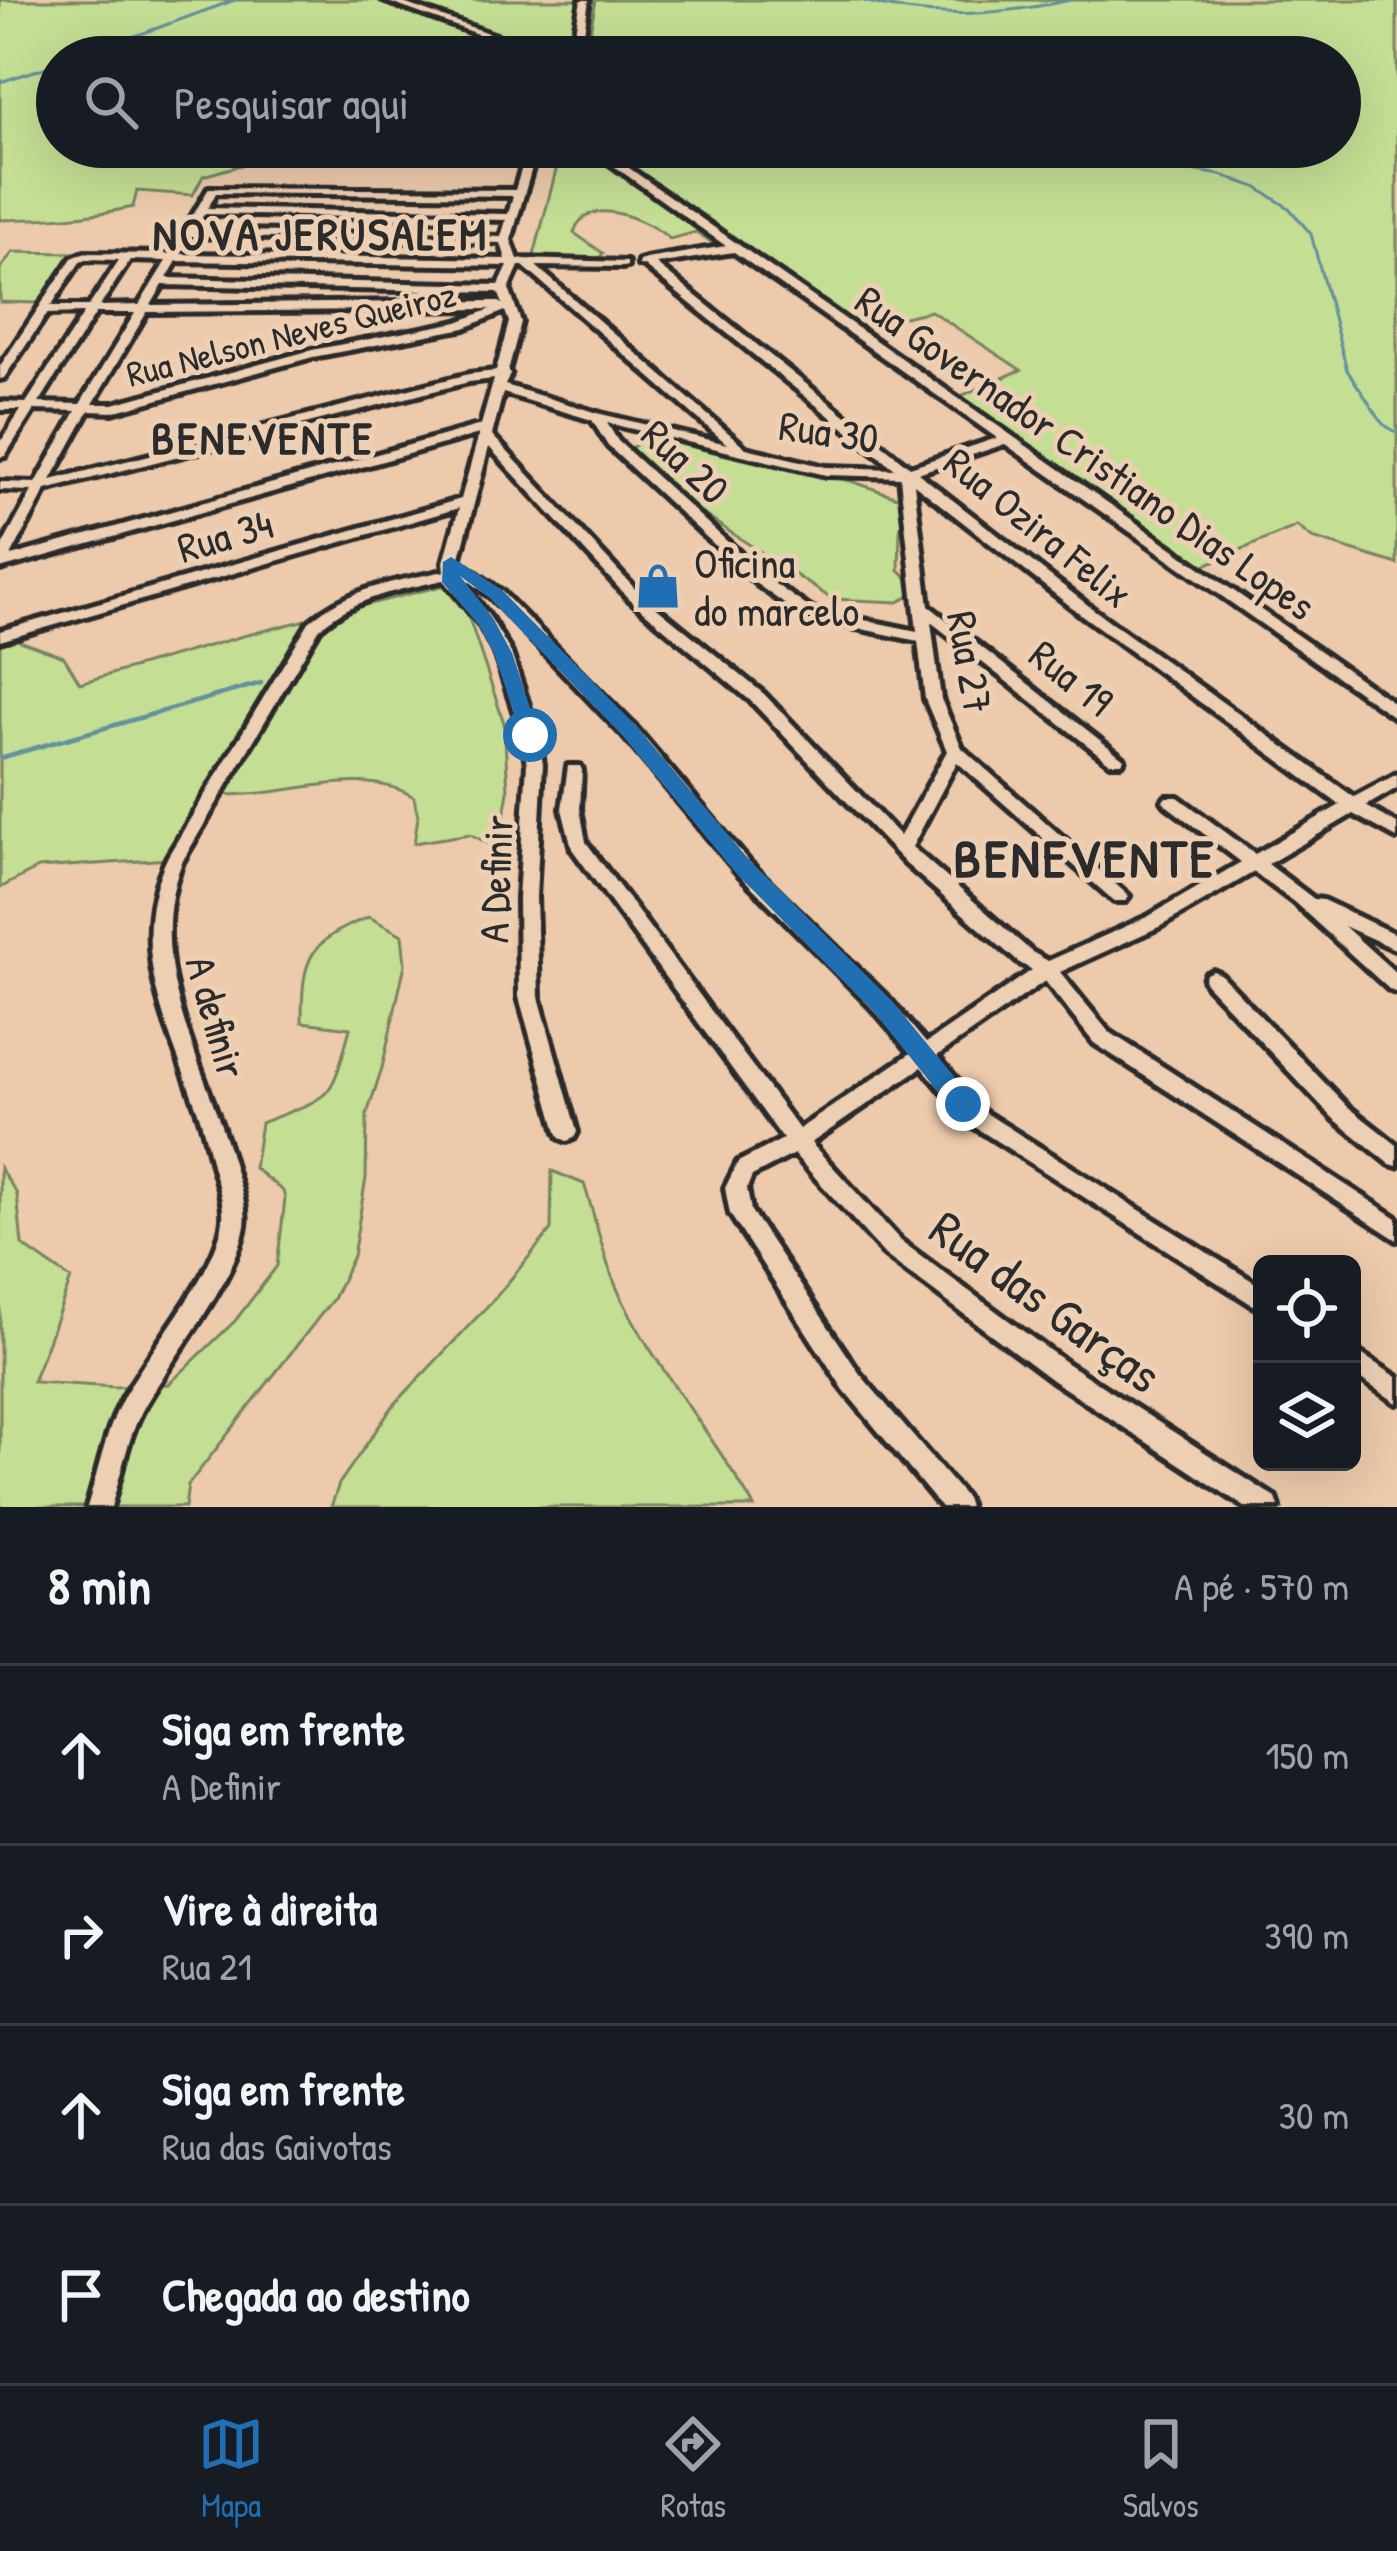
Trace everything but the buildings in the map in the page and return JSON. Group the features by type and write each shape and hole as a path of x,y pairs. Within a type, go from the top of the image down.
{"street":[{"path":"387,0 490,36"},
{"path":"579,36 585,0"},
{"path":"526,168 505,240 521,264 546,279 744,452"},
{"name":"Rua Governador Cristiano Dias Lopes","path":"621,168 1397,713"},
{"path":"0,564 83,409 210,192 221,188 517,193"},
{"path":"290,305 343,191"},
{"path":"199,211 511,217"},
{"path":"186,232 505,240"},
{"path":"546,279 731,249"},
{"path":"0,453 126,257"},
{"path":"0,375 78,258 623,265"},
{"path":"434,288 441,261"},
{"name":"Rua Ozira Felix","path":"646,262 1047,584 1261,736 1352,809 1397,832"},
{"path":"503,289 521,264"},
{"path":"159,281 503,289"},
{"path":"434,288 473,307"},
{"path":"503,289 515,322 450,568 496,594 629,731 744,868 856,978 963,1104 995,1132 1253,1294"},
{"path":"46,310 146,305 510,304"},
{"name":"Rua Nelson Neves Queiroz","path":"0,406 122,406 351,344 444,329 510,304"},
{"path":"0,486 41,488 447,384 502,381"},
{"name":"Rua 30","path":"502,381 597,417 826,471 909,472"},
{"name":"Rua 20","path":"597,417 613,443 783,599 823,619 924,637"},
{"path":"0,564 487,431"},
{"path":"487,431 634,595 758,698 902,849 1025,957 1047,970 1101,1037 1397,1230"},
{"path":"909,472 1006,439"},
{"name":"Rua 27","path":"902,849 955,751 933,699 909,472"},
{"name":"Rua 34","path":"0,636 470,501"},
{"name":"A Definir","path":"450,568 503,653 530,735 535,784 527,897 529,998 567,1132"},
{"name":"A definir","path":"99,1507 130,1409 219,1267 234,1226 234,1207 210,1117 167,1000 160,960 159,917 174,861 314,625 328,611 359,595 450,568"},
{"name":"Rua 19","path":"924,609 1117,759"},
{"path":"955,751 1120,896"},
{"name":"Rua das Garças","path":"574,770 571,809 578,844 797,1142 892,1248 1060,1372 1258,1504"},
{"path":"957,1507 852,1382 741,1214 736,1200 739,1177 1047,970 1156,921 1397,780"},
{"path":"1172,801 1301,898 1397,985"},
{"path":"1301,898 1397,943"},
{"path":"1213,979 1340,1112 1397,1157"},
{"path":"1358,1363 1397,1391"}],"green space":[{"path":"0,0 384,0 473,36 36,36 36,168 231,168 203,176 193,195 137,191 133,207 0,220"},
{"path":"397,0 581,0 572,36 504,36"},
{"path":"596,0 1397,0 1397,564 1312,538 1297,526 1191,571 947,402 1021,370 931,311 845,330 696,232 670,239 633,218 604,212 581,221 574,233 603,253 598,260 531,267 557,168 1361,168 1361,36 589,36"},
{"path":"13,252 72,253 39,303 0,302 0,269"},
{"path":"652,434 851,481 909,501 900,530 899,570 922,590 898,602 832,599 683,501 631,448"},
{"path":"457,582 504,723 508,791 499,849 470,834 414,843 418,817 414,797 393,787 345,783 220,794 169,859 38,868 0,888 0,640 14,639 64,657 80,683"},
{"path":"369,917 402,935 405,964 367,1114 366,1178 353,1256 333,1299 188,1485 185,1507 0,1507 0,1168 17,1194 22,1245 71,1279 33,1382 115,1387 169,1384 235,1321 277,1266 285,1199 283,1191 254,1168 261,1123 316,1100 332,1084 350,1028 302,1022 307,967 332,935"},
{"path":"552,1171 584,1184 625,1305 754,1507 331,1507 339,1484 393,1406 496,1297 551,1230"}],"waterway":[{"path":"135,36 235,0"},
{"path":"860,0 913,11 966,14 1071,0"},
{"path":"0,82 36,71"},
{"path":"1180,168 1256,187 1289,208 1311,234 1347,370 1383,424 1397,433"},
{"path":"0,758 261,683"}],"place":[{"name":"Oficina do marcelo","path":"658,586"}],"district":[{"name":"NOVA JERUSALEM","path":"321,233"},
{"name":"BENEVENTE","path":"263,437"},
{"name":"BENEVENTE","path":"1085,857"}],"route":[{"path":"530,735 519,690 503,653 486,622 451,582 451,562 496,594 629,731 744,868 883,1006 963,1104"}]}
